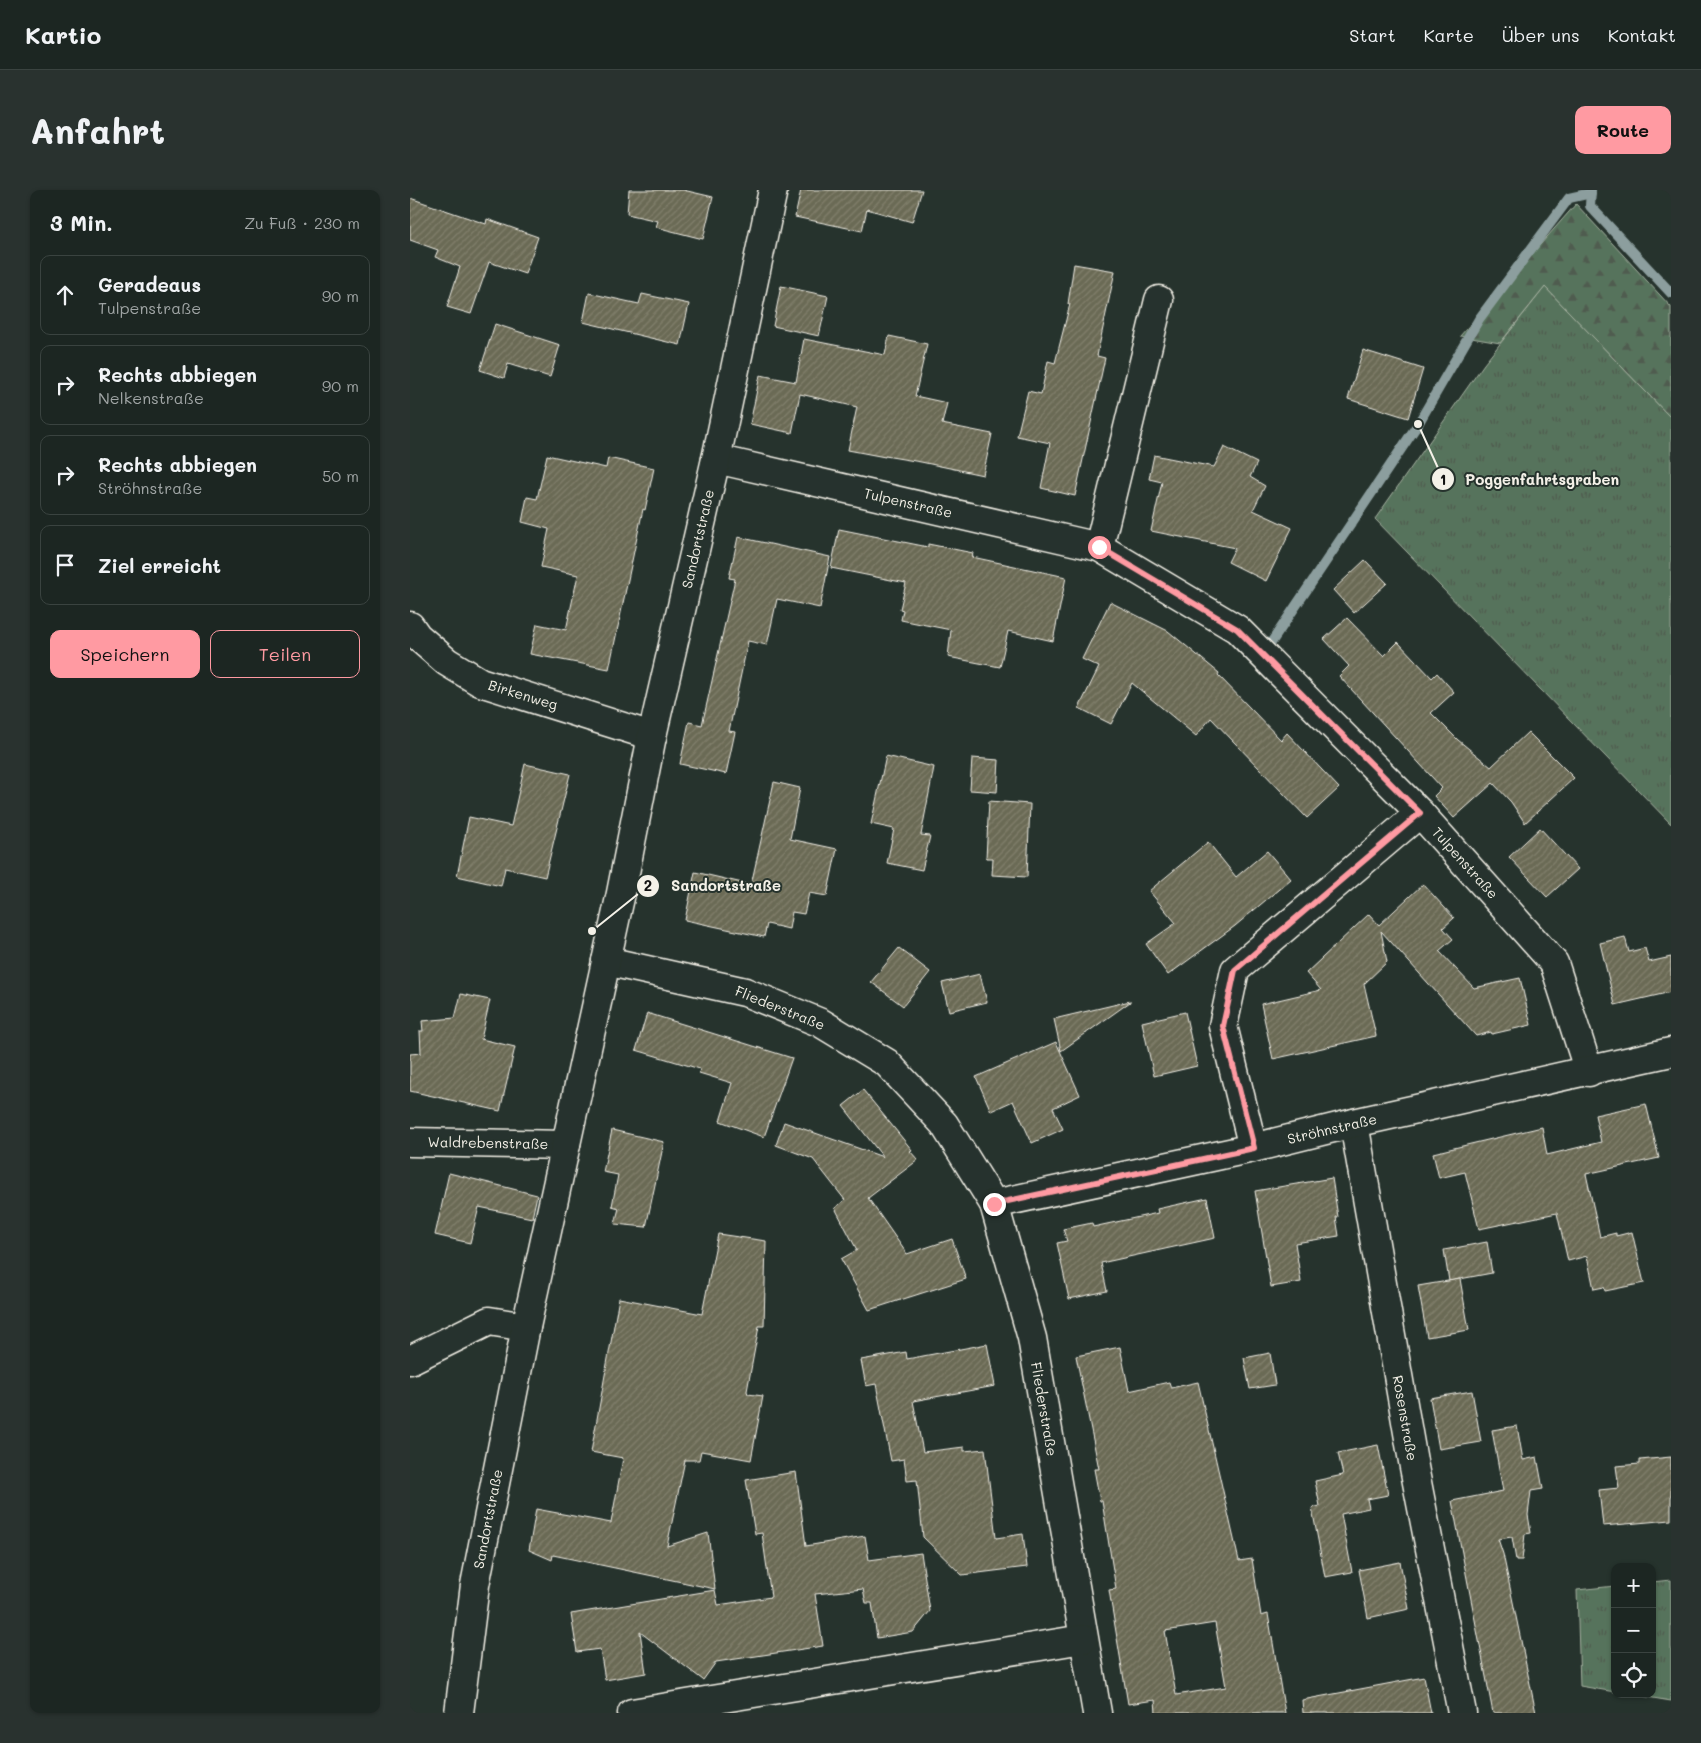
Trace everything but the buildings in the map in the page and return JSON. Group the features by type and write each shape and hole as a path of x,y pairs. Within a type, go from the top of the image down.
{"street":[{"name":"Sandortstraße","path":"459,1713 475,1586 526,1327 606,961 652,736 716,460 773,190"},
{"path":"1099,547 1159,300"},
{"name":"Tulpenstraße","path":"716,460 1099,547 1237,629 1420,813 1554,963 1589,1072"},
{"name":"Birkenweg","path":"410,626 417,636 447,662 480,682 652,736"},
{"path":"1254,1148 1223,1026 1235,970 1420,813"},
{"name":"Fliederstraße","path":"606,961 745,992 821,1023 887,1063 944,1124 994,1204 1032,1338 1084,1639"},
{"name":"Ströhnstraße","path":"994,1204 1254,1148 1354,1123 1589,1072 1671,1052"},
{"name":"Rosenstraße","path":"1354,1123 1414,1467 1462,1713"},
{"name":"Waldrebenstraße","path":"410,1142 566,1145"},
{"path":"410,1360 489,1321 526,1327"},
{"path":"632,1713 1084,1639 1097,1713"}],"green space":[{"path":"1576,204 1671,307 1671,418 1545,287 1500,343 1460,336"},
{"path":"1545,287 1671,418 1671,824 1375,519 1484,364"},
{"path":"1671,1580 1671,1701 1653,1698 1656,1698 1656,1582"},
{"path":"1611,1586 1611,1691 1580,1686 1577,1590"}],"waterway":[{"path":"1591,190 1590,206 1671,293"},
{"path":"1271,643 1418,424 1479,319 1569,198 1591,193"}],"place":[{"name":"Poggenfahrtsgraben","path":"1418,424"},
{"name":"Sandortstraße","path":"592,931"}],"route":[{"path":"994,1204 1254,1148 1223,1026 1235,970 1420,813 1237,629 1099,547"}]}
